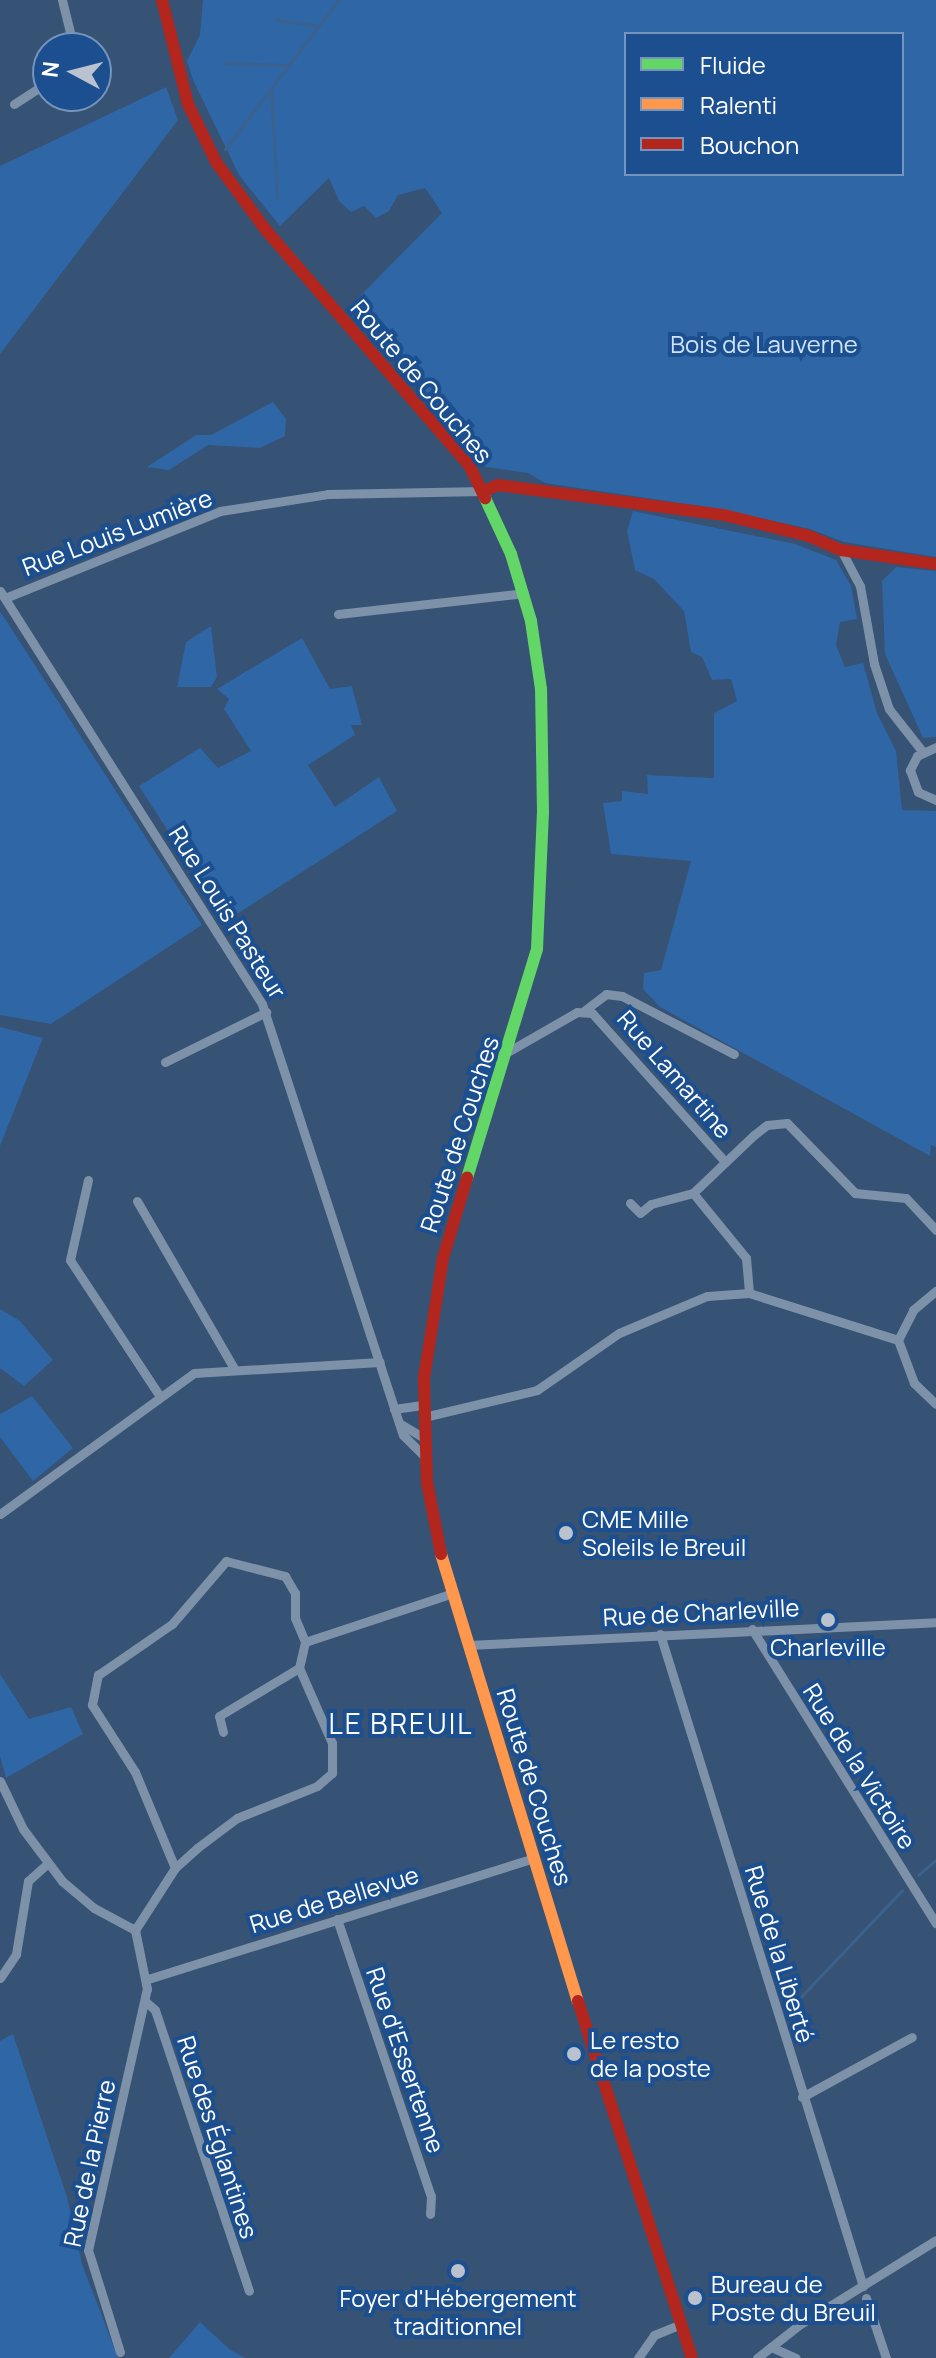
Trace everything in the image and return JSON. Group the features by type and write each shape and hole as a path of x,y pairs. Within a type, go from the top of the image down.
{"main road":[{"name":"Route de Couches","path":"162,0 188,104 216,162 265,229 449,440 484,491 524,593 541,689 540,901 533,969 443,1258 426,1350 425,1457 431,1519 533,1858 692,2358"},
{"path":"484,491 498,485 724,515 809,536 841,550 936,564"}],"street":[{"path":"62,0 70,32"},
{"path":"14,104 32,92"},
{"name":"Rue Louis Lumière","path":"2,594 220,511 328,494 484,491"},
{"path":"841,550 860,586 874,664 889,709 922,751"},
{"path":"338,614 524,593"},
{"name":"Rue Louis Pasteur","path":"2,594 266,1012 399,1423 412,1447 425,1457"},
{"path":"936,747 922,751 913,763 911,778 918,792 936,800"},
{"path":"585,1010 606,994 622,996 734,1054"},
{"name":"Rue Lamartine","path":"509,1051 585,1010 598,1016 725,1162"},
{"path":"165,1062 266,1012"},
{"path":"630,1203 640,1213 693,1193 767,1125 787,1123 855,1193 906,1198 936,1230"},
{"path":"88,1180 70,1260 159,1395"},
{"path":"693,1193 746,1258 749,1293"},
{"path":"137,1201 234,1368"},
{"path":"936,1291 913,1310 898,1340 914,1383 936,1404"},
{"path":"394,1409 424,1411 537,1390 632,1327 707,1296 749,1293 898,1340"},
{"path":"0,1514 159,1395 194,1373 234,1368 380,1362"},
{"path":"399,1423 424,1438"},
{"path":"135,1930 175,1868 237,1818 317,1786 332,1773 332,1743 299,1668 305,1642 295,1618 295,1593 285,1576 226,1561 172,1624 93,1683 92,1705 135,1772 175,1868"},
{"path":"305,1642 453,1593"},
{"name":"Rue de Charleville","path":"469,1645 752,1629 935,1624"},
{"name":"Rue de la Victoire","path":"752,1629 936,1923"},
{"name":"Rue de la Liberté","path":"660,1634 863,2286"},
{"path":"223,1732 219,1716 299,1668"},
{"path":"0,1781 47,1864 94,1908 135,1930 148,1979"},
{"name":"Rue de Bellevue","path":"148,1979 533,1858"},
{"path":"0,1978 16,1954 28,1881 47,1864"},
{"name":"Rue d'Essertenne","path":"337,1919 431,2196 430,2214"},
{"name":"Rue de la Pierre","path":"120,2352 88,2250 148,1979"},
{"name":"Rue des Églantines","path":"145,2001 155,2010 249,2291"},
{"path":"802,2097 912,2037"},
{"path":"757,2358 936,2240"},
{"path":"866,2298 886,2358"},
{"path":"638,2358 654,2335 679,2325"},
{"path":"771,2347 796,2358"}],"green space":[{"name":"Bois de Lauverne","path":"203,0 936,0 936,557 844,542 810,529 714,508 545,483 528,473 486,467 352,304 442,213 425,188 398,195 389,211 376,218 364,206 351,212 339,201 329,178 280,226 239,175 193,80 187,61 200,35"},
{"path":"166,87 178,120 0,354 0,166"},
{"path":"273,402 286,419 285,436 260,448 208,445 169,470 147,467 196,435 211,435"},
{"path":"633,511 795,544 836,560 851,586 857,619 840,622 836,645 845,667 863,663 877,713 896,751 902,810 936,811 936,1147 931,1145 930,1156 660,1007 643,989 644,973 661,970 691,861 611,854 603,803 622,801 622,791 648,794 647,775 714,778 714,713 737,701 731,679 712,680 702,657 691,652 684,611 654,579 635,570 627,531"},
{"path":"896,567 936,571 936,737 923,738 885,654 882,581"},
{"path":"0,611 202,925 51,1024 0,1015"},
{"path":"211,626 217,677 211,687 177,687 186,642"},
{"path":"302,638 330,689 352,686 362,725 351,725 355,735 308,765 335,807 379,777 397,811 226,921 139,786 200,748 218,768 251,751 224,709 229,699 217,689"},
{"path":"0,1027 43,1038 0,1146"},
{"path":"0,1309 20,1321 53,1360 24,1386 0,1368"},
{"path":"32,1396 73,1448 33,1481 0,1437 0,1414"},
{"path":"0,1674 29,1719 71,1707 83,1734 6,1778 0,1756"},
{"path":"13,2034 67,2197 82,2264 118,2358 0,2358 0,2041"},
{"path":"200,2322 229,2349 245,2358 169,2358"}],"waterway":[{"path":"225,149 338,0"},
{"path":"276,20 319,26"},
{"path":"223,63 287,65"},
{"path":"271,89 277,198"},
{"path":"918,1875 936,1860"},
{"path":"794,2004 902,1890"}],"traffic: fast":[{"path":"467,1178 537,949 543,813 541,689 531,621 511,554 485,498"}],"traffic: slow":[{"path":"441,1554 578,2001"}],"traffic: jam":[{"path":"162,0 188,104 216,162 265,229 469,465 485,498"},
{"path":"484,491 498,485 724,515 809,536 841,550 936,564"},
{"path":"441,1554 427,1482 424,1378 443,1258 467,1178"},
{"path":"578,2001 692,2358"}],"place":[{"name":"CME Mille Soleils le Breuil","path":"566,1533"},
{"name":"Charleville","path":"828,1620"},
{"name":"Le resto de la poste","path":"574,2054"},
{"name":"Foyer d'Hébergement traditionnel","path":"458,2271"},
{"name":"Bureau de Poste du Breuil","path":"695,2298"}],"district":[{"name":"LE BREUIL","path":"401,1723"}]}
